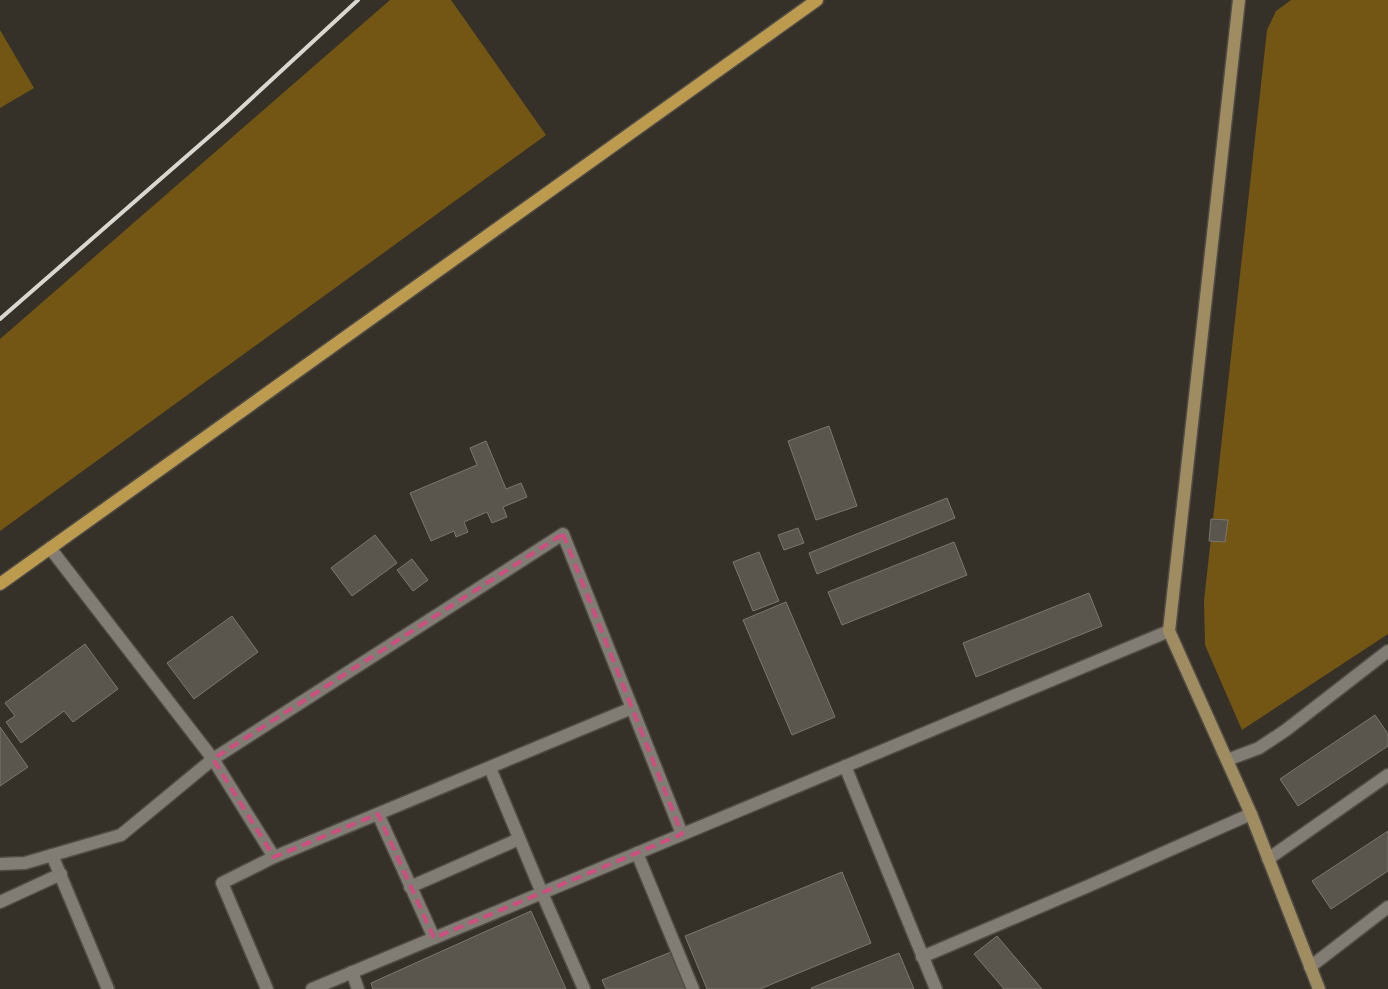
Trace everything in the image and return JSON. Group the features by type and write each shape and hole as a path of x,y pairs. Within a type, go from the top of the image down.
{"main road":[{"path":"0,584 817,0"},
{"path":"1240,0 1169,631 1251,814 1319,989"}],"street":[{"path":"0,864 25,863 121,835 213,759 563,534 682,834"},
{"path":"50,548 213,759 274,857"},
{"path":"312,989 1169,631"},
{"path":"1227,760 1260,748 1388,652"},
{"path":"266,989 222,883 274,857 632,708"},
{"path":"845,766 936,989"},
{"path":"490,768 584,989"},
{"path":"1268,858 1388,775"},
{"path":"378,814 434,938"},
{"path":"922,957 1251,814"},
{"path":"410,887 519,839"},
{"path":"637,853 693,989"},
{"path":"52,855 108,989"},
{"path":"0,902 60,874"},
{"path":"1310,967 1388,907"},
{"path":"352,972 358,989"}],"highlighted area":[{"path":"563,534 682,834 434,938 378,814 274,857 213,759"}],"shaded area":[{"path":"390,0 451,0 546,135 0,531 0,339"},
{"path":"1291,0 1388,0 1388,634 1242,730 1205,645 1204,601 1267,30 1276,11"},
{"path":"0,30 34,88 0,108"}],"building":[{"path":"829,426 857,506 816,520 788,441"},
{"path":"486,441 506,489 521,483 527,497 503,507 507,517 492,523 487,512 464,522 468,532 456,537 454,531 431,541 410,493 477,465 470,448"},
{"path":"947,498 955,518 817,574 809,553"},
{"path":"1211,519 1228,520 1225,542 1209,541"},
{"path":"798,528 804,543 784,550 778,535"},
{"path":"375,535 397,563 352,596 331,568"},
{"path":"954,542 967,575 842,625 828,592"},
{"path":"759,552 779,601 753,611 733,562"},
{"path":"412,559 428,580 413,591 397,570"},
{"path":"1089,593 1102,626 976,677 963,643"},
{"path":"786,602 835,717 792,735 743,620"},
{"path":"232,616 258,652 194,699 167,663"},
{"path":"85,644 118,689 73,722 64,711 21,743 6,722 15,716 5,703"},
{"path":"1375,715 1388,734 1388,746 1298,806 1280,779"},
{"path":"0,727 28,767 0,786"},
{"path":"1388,831 1388,871 1331,909 1312,881"},
{"path":"842,872 871,943 760,989 707,989 685,936"},
{"path":"531,911 566,989 373,989 371,983"},
{"path":"997,936 1042,989 1004,989 974,954"},
{"path":"671,952 686,989 606,989 602,980"},
{"path":"899,953 914,989 811,988"}],"railway":[{"path":"0,319 227,121 358,0"}]}
